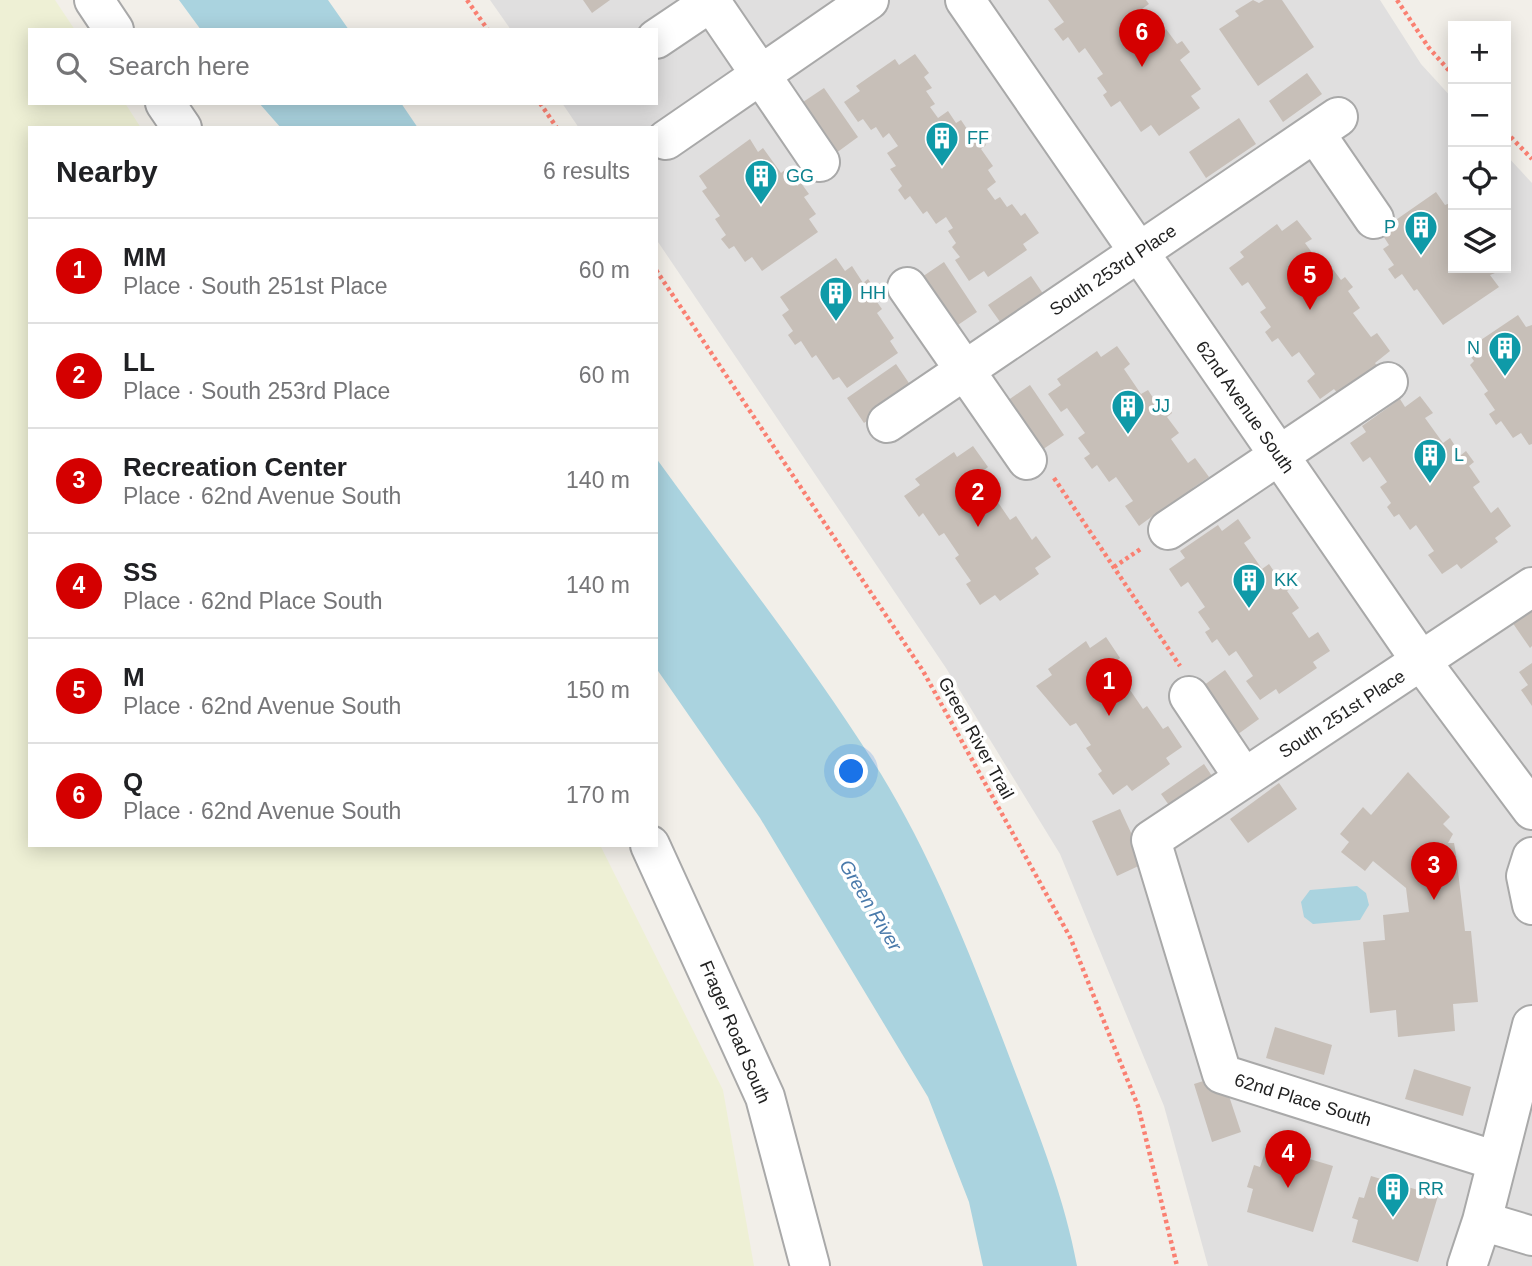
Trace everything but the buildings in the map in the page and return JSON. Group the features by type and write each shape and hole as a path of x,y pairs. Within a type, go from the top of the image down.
{"street":[{"path":"94,0 113,28"},
{"path":"666,140 869,0"},
{"name":"62nd Avenue South","path":"965,0 1421,661 1532,810"},
{"path":"658,38 711,2 820,162"},
{"path":"166,105 181,126"},
{"name":"South 253rd Place","path":"887,423 1326,125 1374,219"},
{"path":"907,287 1027,460"},
{"path":"1168,530 1388,382"},
{"name":"South 251st Place","path":"1151,840 1532,587"},
{"path":"1189,696 1244,778"},
{"name":"62nd Place South","path":"1151,840 1222,1074 1497,1161"},
{"name":"Frager Road South","path":"651,847 765,1097 810,1266"},
{"path":"1532,857 1526,876 1527,892 1532,905"},
{"path":"1467,1266 1482,1221 1532,1024"},
{"path":"1482,1221 1532,1237"}],"path":[{"path":"467,0 487,28"},
{"path":"1397,0 1429,48 1448,69"},
{"path":"541,105 556,126"},
{"path":"1511,137 1532,159"},
{"name":"Green River Trail","path":"658,273 923,671 1070,937 1138,1106 1177,1266"},
{"path":"1027,460 1037,453 1197,691 1189,696"}],"shaded area":[{"path":"490,0 1380,0 1421,64 1448,94 1448,273 1511,273 1511,160 1532,183 1532,1266 1208,1266 1164,1106 1060,854 946,668 658,242 658,126 578,126 563,105 658,105 658,28 510,28"}],"green space":[{"path":"0,0 55,0 74,28 28,28 28,105 126,105 140,126 28,126 28,847 601,847 723,1090 754,1266 0,1266"}],"water":[{"path":"179,0 328,0 348,28 200,28"},
{"path":"261,105 402,105 417,126 279,126"},
{"name":"Green River","path":"658,461 828,693 881,774 920,845 970,956 1032,1117 1058,1191 1077,1266 983,1266 969,1202 928,1097 760,818 658,671"},
{"path":"1357,886 1366,893 1369,905 1360,920 1313,924 1304,917 1301,902 1310,890"}],"place":[{"name":"Q","path":"1142,67"},
{"name":"FF","path":"942,168"},
{"name":"GG","path":"761,206"},
{"name":"P","path":"1421,257"},
{"name":"M","path":"1310,310"},
{"name":"HH","path":"836,323"},
{"name":"N","path":"1505,378"},
{"name":"JJ","path":"1128,436"},
{"name":"L","path":"1430,485"},
{"name":"LL","path":"978,527"},
{"name":"KK","path":"1249,610"},
{"name":"MM","path":"1109,716"},
{"name":"Recreation Center","path":"1434,900"},
{"name":"SS","path":"1288,1188"},
{"name":"RR","path":"1393,1219"}]}
